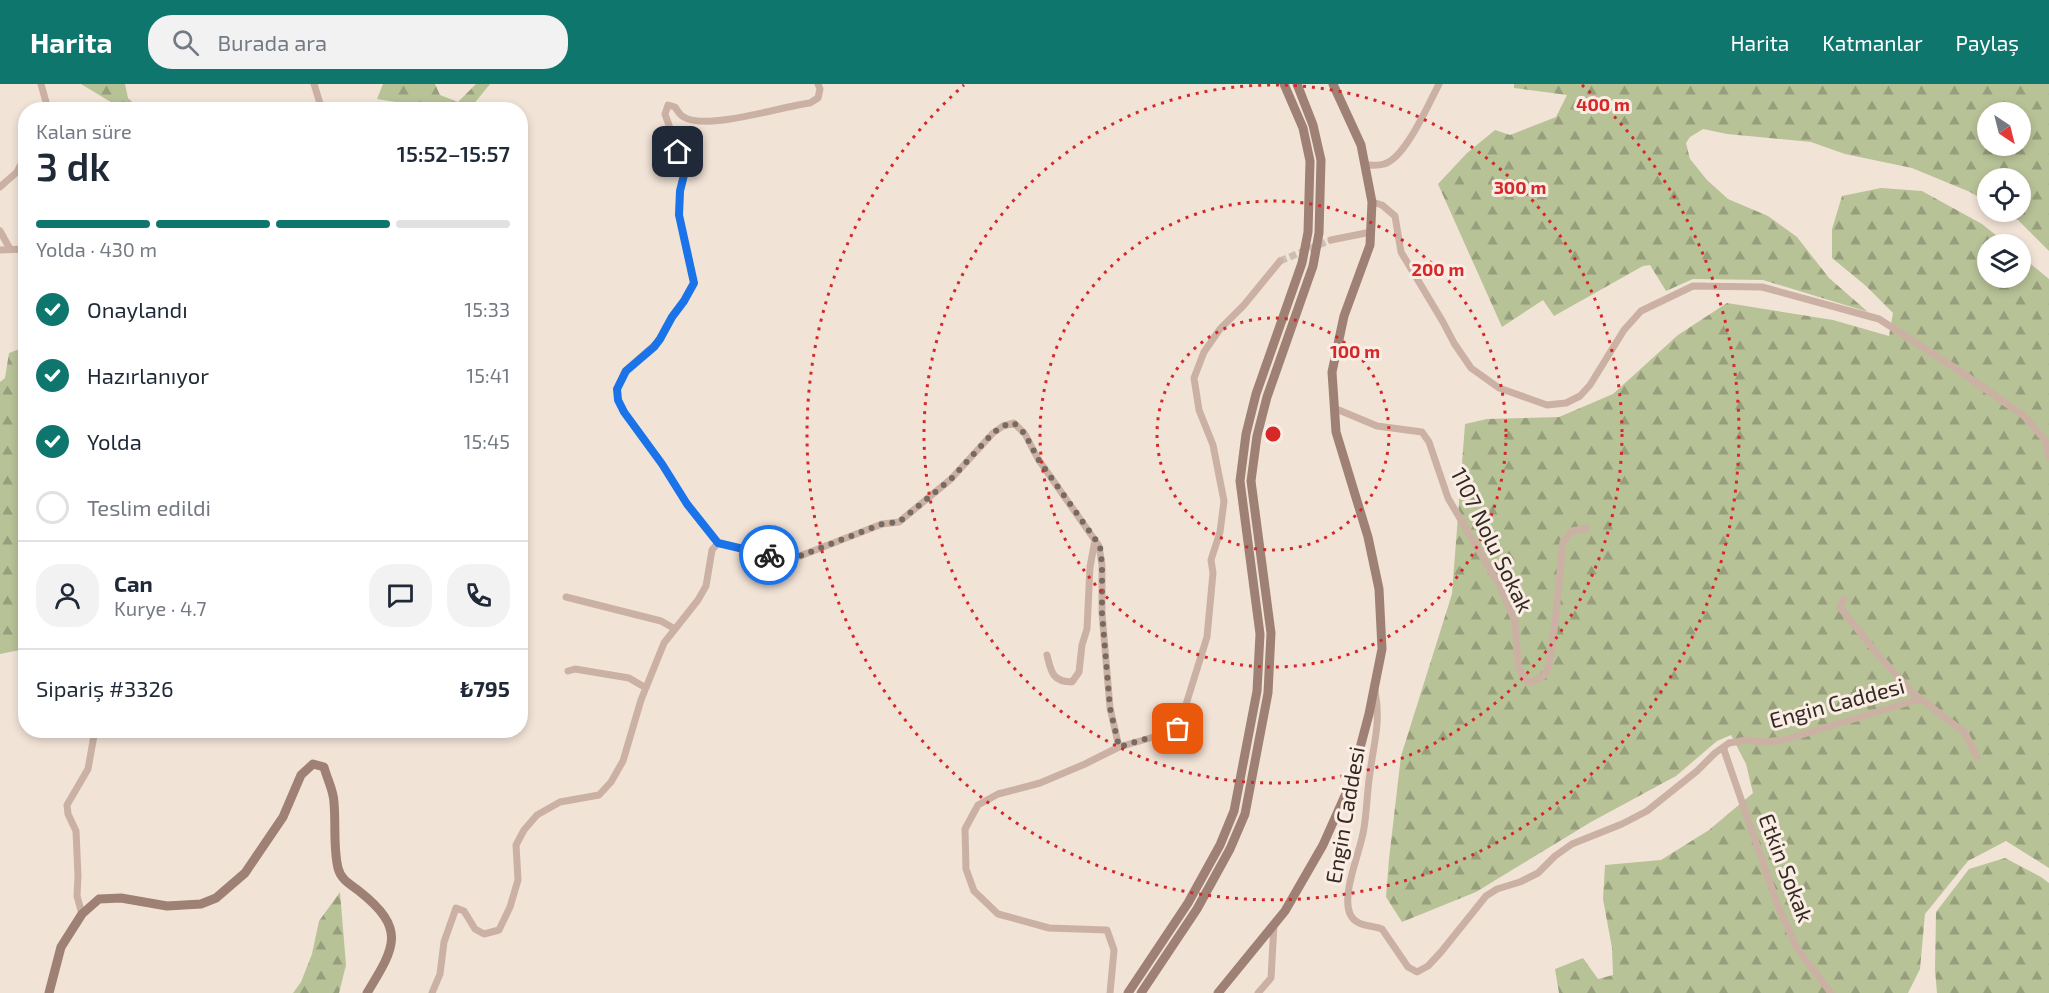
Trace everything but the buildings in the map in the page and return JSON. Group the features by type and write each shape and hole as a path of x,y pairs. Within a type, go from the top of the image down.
{"main road":[{"path":"1128,993 1188,903 1220,844 1234,811 1257,691 1260,634 1240,481 1246,434 1256,393 1302,263 1308,232 1310,161 1303,128 1284,84"},
{"path":"1142,993 1197,909 1230,849 1245,814 1268,693 1271,633 1251,481 1257,436 1267,397 1313,266 1319,233 1321,160 1313,124 1297,84"},
{"path":"1218,993 1285,911 1323,845 1351,782 1382,649 1379,590 1368,537 1336,432 1332,372 1344,316 1370,245 1372,202 1361,145 1333,84"},
{"path":"49,993 61,947 82,914 99,899 122,898 168,906 201,904 216,898 245,873 283,817 301,775 313,764 324,767 334,800 339,870 346,882 382,911 390,923 392,934 387,959 367,993"}],"street":[{"path":"41,84 46,102"},
{"path":"314,84 320,102"},
{"path":"818,84 818,98 810,103 728,119 690,120 681,116 675,107 668,105 665,114 685,171 680,191 679,215 694,283 654,347 626,371 617,389 618,400 687,504 718,543 779,557 800,556 882,524 899,522 951,479 993,433 1003,426 1014,423 1025,434 1038,459 1100,546 1102,613 1110,708 1119,747"},
{"path":"1365,165 1384,164 1396,158 1426,110 1439,84"},
{"path":"0,187 18,170"},
{"path":"1372,202 1382,205 1395,216 1401,252 1471,368 1499,388 1546,405 1566,403 1580,396 1590,385 1624,330 1641,311 1693,286 1762,287 1879,319 2023,415 2045,440 2049,457"},
{"path":"0,231 10,249"},
{"path":"1331,240 1371,232"},
{"path":"0,250 18,249"},
{"path":"1110,993 1114,950 1107,930 1049,928 998,914 974,891 966,869 965,829 978,805 998,794 1040,783 1119,747 1178,729 1207,637 1213,573 1211,560 1220,532 1224,501 1214,445 1198,410 1194,378 1204,352 1220,329 1244,305 1280,261"},
{"name":"1107 Nolu Sokak","path":"1334,408 1377,426 1422,432 1429,442 1448,498 1499,585 1515,621 1518,665 1528,682 1535,681 1545,674 1551,650 1563,542 1572,531 1587,528"},
{"path":"1047,655 1052,674 1062,682 1072,682 1079,672 1082,645 1087,629 1090,567 1095,540"},
{"path":"432,993 440,974 444,942 456,908 464,911 475,929 484,934 498,930 510,907 518,880 516,845 524,830 537,815 560,802 599,795 611,782 622,761 646,688 664,643 698,600 706,586 712,550 718,543"},
{"path":"566,597 661,621 675,629"},
{"path":"1844,598 1840,607 1878,655 1920,699 1965,733 1977,757"},
{"path":"568,671 575,669 628,678 646,688"},
{"name":"Engin Caddesi","path":"1375,685 1378,734 1370,772 1365,827 1351,874 1348,902 1350,913 1359,924 1382,929 1408,967 1417,972 1428,966 1441,952 1486,896 1497,889 1520,882 1538,873 1555,856 1572,844 1622,824 1647,811 1729,743 1747,740 1762,742 1784,740 1920,699"},
{"path":"82,914 77,896 76,831 68,814 68,805 88,769 94,738"},
{"name":"Etkin Sokak","path":"1725,746 1724,750 1778,906 1797,948 1831,993"},
{"path":"1258,993 1271,978 1274,924"}],"green space":[{"path":"81,84 125,84 128,98 132,102 111,102"},
{"path":"383,84 435,84 440,95 458,102 396,102 377,99"},
{"path":"476,84 490,84 475,102 458,102"},
{"path":"1514,84 2049,84 2049,251 2020,222 2031,222 2031,168 1977,168 1977,196 1912,168 1845,154 1811,142 1727,134 1703,129 1690,137 1686,143 1690,159 1707,180 1728,199 1768,216 1797,237 1829,278 1868,312 1763,280 1693,279 1666,291 1650,265 1643,266 1554,316 1543,300 1502,327 1438,184 1467,153 1495,130 1510,135 1556,117 1567,95 1514,88"},
{"path":"1881,188 1922,191 1982,224 1994,234 1977,234 1977,288 2031,288 2031,264 2049,279 2049,868 2006,841 1968,861 1925,914 1920,969 1908,993 1559,993 1555,969 1583,958 1598,979 1613,975 1612,948 1603,899 1605,865 1661,860 1709,830 1753,793 1746,764 1731,735 1717,741 1676,776 1591,822 1476,892 1402,922 1386,897 1401,756 1452,594 1465,424 1487,419 1559,417 1613,394 1678,335 1727,303 1833,320 1889,336 1893,313 1866,286 1832,258 1832,229 1842,196"},
{"path":"18,350 18,650 0,654 0,382 5,378 9,353"},
{"path":"2005,858 2049,883 2049,993 1937,993 1936,912 1969,869"},
{"path":"340,892 346,965 339,993 293,993 301,982 312,954 319,921"}],"tunnel":[{"path":"1280,261 1331,240"}],"way so far":[{"path":"769,555 800,556 882,524 899,522 951,479 993,433 1003,426 1014,423 1025,434 1038,459 1100,546 1102,613 1110,708 1119,747 1178,729"}],"route":[{"path":"678,152 685,171 680,191 679,215 694,283 654,347 626,371 617,389 618,400 687,504 718,543 769,555"}]}
